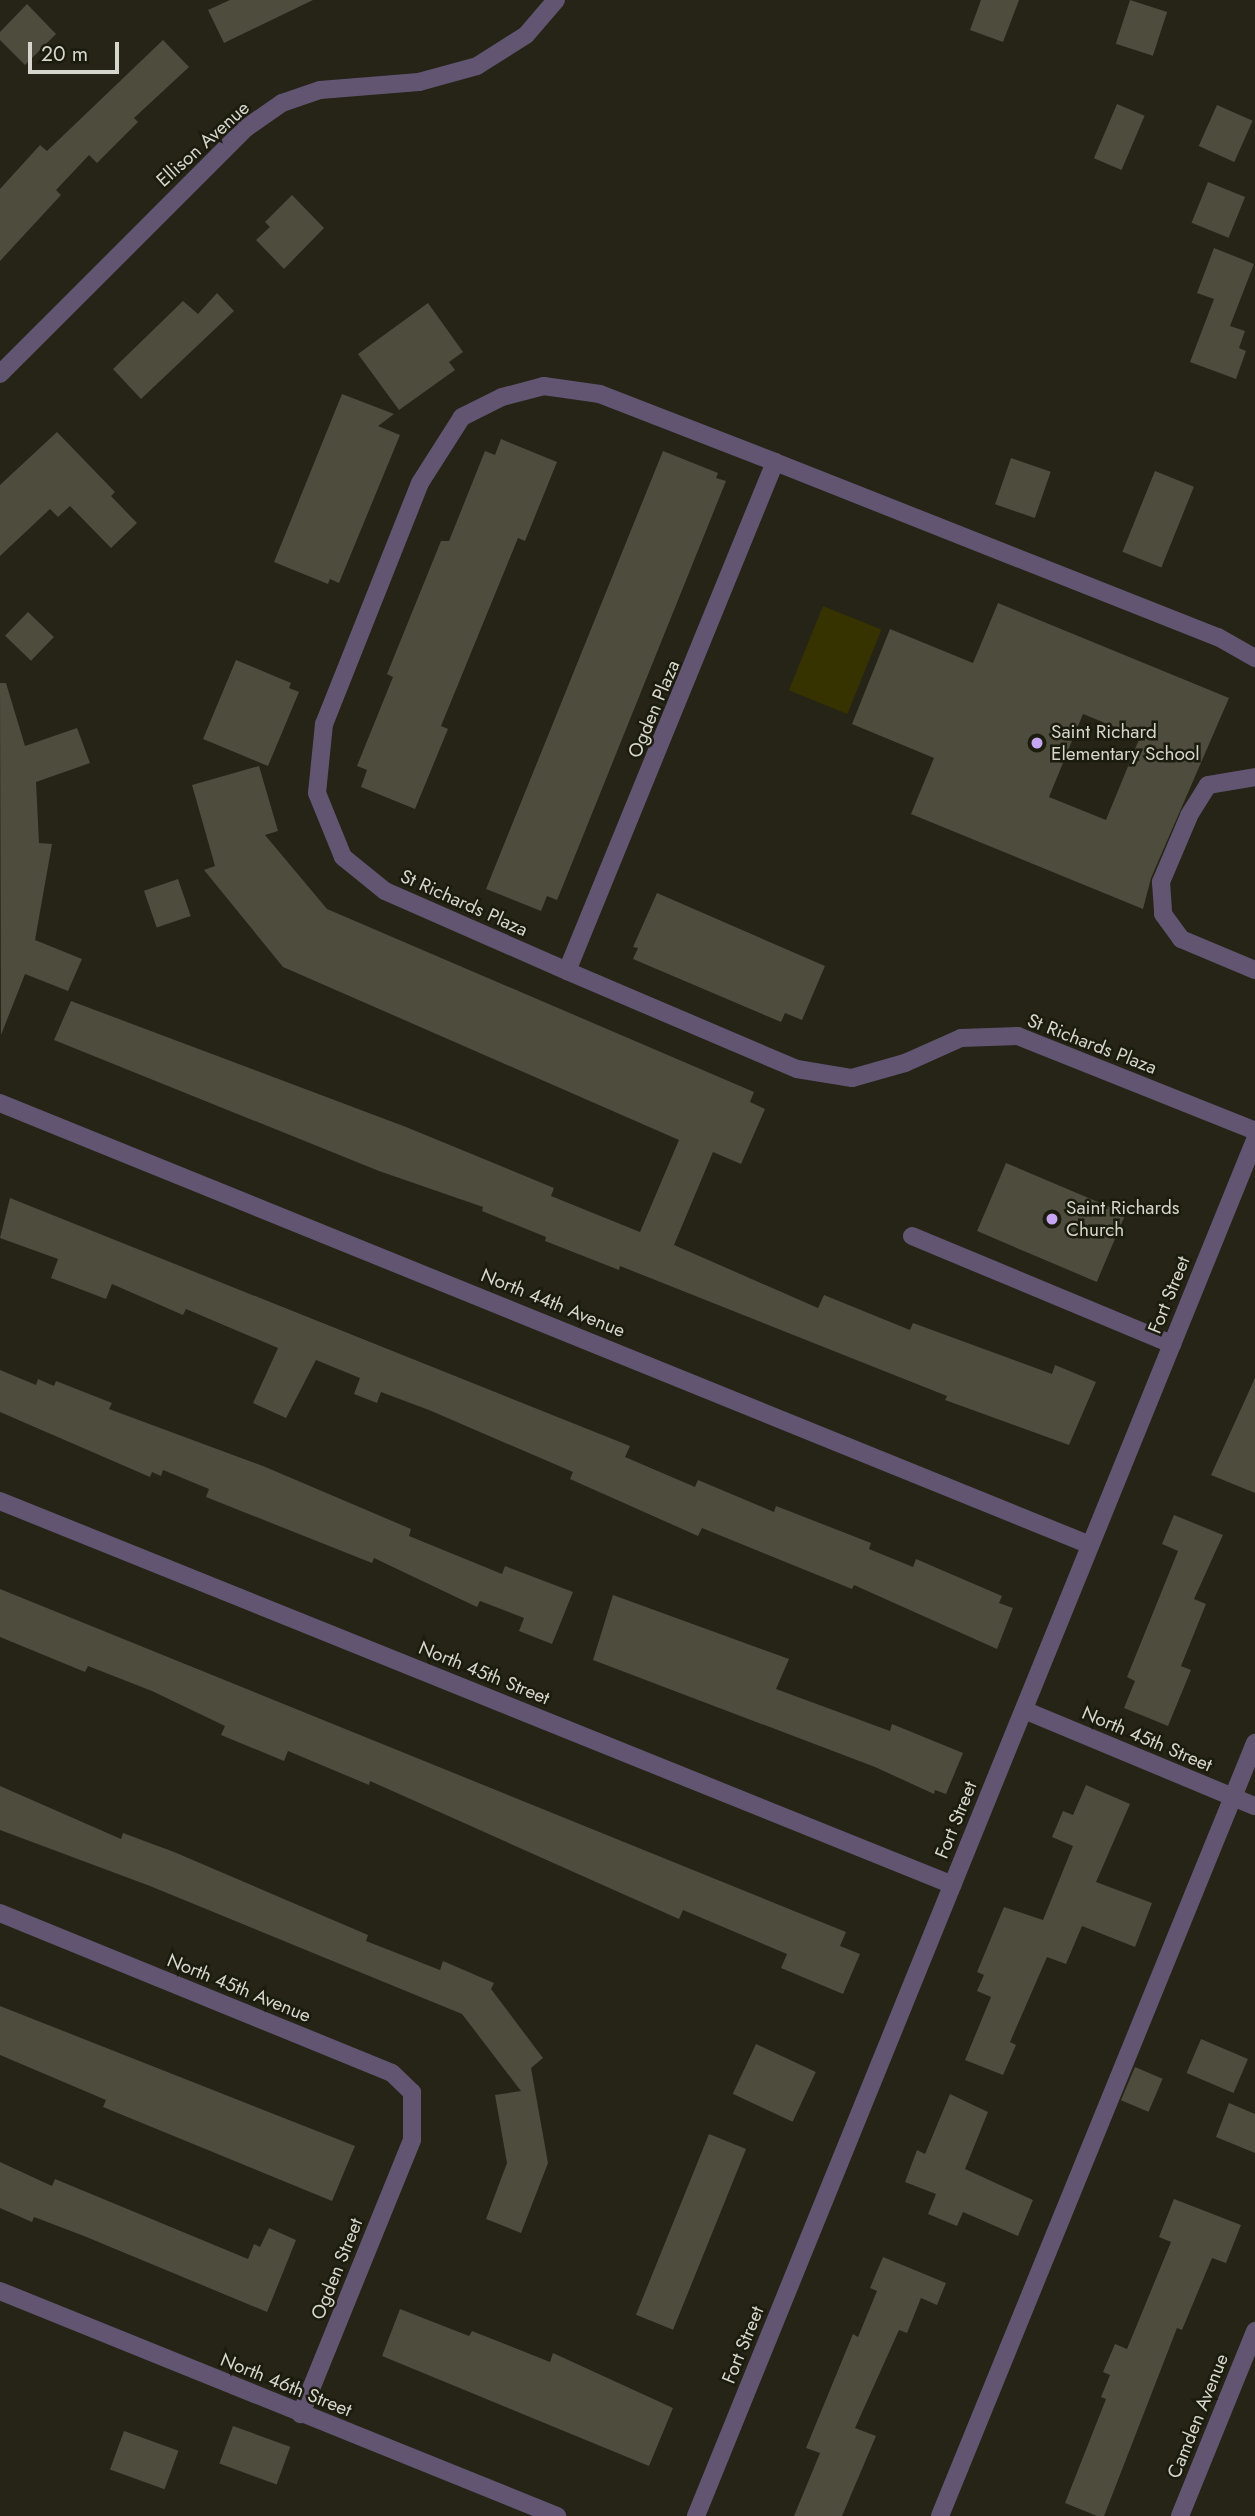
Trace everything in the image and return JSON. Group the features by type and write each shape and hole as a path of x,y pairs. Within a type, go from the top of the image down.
{"street":[{"name":"Ellison Avenue","path":"0,374 246,128 282,103 320,90 419,82 477,66 526,35 556,0"},
{"name":"St Richards Plaza","path":"1255,659 1192,627 600,394 544,386 502,397 462,417 420,483 324,724 317,793 343,857 385,891 797,1069 852,1078 905,1063 961,1038 1018,1036 1255,1131"},
{"name":"Ogden Plaza","path":"567,971 775,462"},
{"path":"1255,777 1208,785 1188,816 1161,882 1163,914 1181,939 1255,971"},
{"name":"North 44th Avenue","path":"0,1103 1090,1545"},
{"name":"Fort Street","path":"696,2516 1255,1140"},
{"path":"912,1236 1172,1344"},
{"name":"North 45th Street","path":"0,1501 953,1885"},
{"name":"North 45th Street","path":"1024,1710 1255,1806"},
{"path":"940,2516 1255,1743"},
{"name":"North 45th Avenue","path":"0,1913 391,2073 412,2092 412,2140"},
{"name":"Ogden Street","path":"301,2414 412,2140"},
{"name":"North 46th Street","path":"0,2291 557,2516"},
{"name":"Camden Avenue","path":"1180,2516 1255,2331"}],"shaded area":[{"path":"823,606 881,630 847,714 789,690"}],"building":[{"path":"230,0 313,0 224,43 208,10"},
{"path":"981,0 1019,0 1003,42 970,30"},
{"path":"1130,0 1167,12 1153,56 1116,44"},
{"path":"27,4 56,34 25,65 0,40 0,32"},
{"path":"163,40 189,67 134,118 138,122 97,163 89,155 56,190 61,195 0,261 0,189 40,145 47,151"},
{"path":"1117,104 1145,116 1122,170 1094,158"},
{"path":"1217,105 1253,121 1234,162 1199,146"},
{"path":"1208,182 1245,197 1229,238 1192,223"},
{"path":"292,195 324,228 284,269 256,240 270,227 265,222"},
{"path":"1214,248 1254,264 1230,326 1245,331 1239,348 1246,351 1236,379 1190,362 1214,299 1197,293"},
{"path":"217,293 234,311 141,399 113,369 183,301 198,314"},
{"path":"428,303 463,352 449,362 455,370 399,410 358,354"},
{"path":"342,394 394,414 378,426 400,435 339,583 330,579 328,584 274,562"},
{"path":"57,432 115,492 111,496 137,523 111,548 70,506 58,517 50,509 0,556 0,485"},
{"path":"501,439 557,462 525,541 518,538 441,726 448,729 415,809 361,787 367,770 357,766 393,677 387,674 441,541 449,541 485,451 495,455"},
{"path":"663,451 718,473 716,478 726,481 557,900 547,896 541,911 486,889"},
{"path":"1011,458 1051,472 1035,518 995,504"},
{"path":"1155,471 1194,487 1161,567 1122,552"},
{"path":"998,603 1229,698 1151,878 1143,909 911,814 934,758 852,724 890,629 973,663","holes":["1083,714 1140,737 1106,820 1049,797"]},
{"path":"28,612 54,637 31,661 5,636"},
{"path":"236,660 291,683 289,688 299,692 268,766 203,739"},
{"path":"0,683 6,683 25,746 77,728 90,763 36,782 39,843 52,844 35,940 82,959 68,991 25,974 1,1035"},
{"path":"259,766 278,831 265,835 327,909 754,1092 750,1102 765,1109 741,1164 713,1152 674,1245 818,1308 824,1295 910,1330 913,1323 1052,1374 1055,1365 1096,1382 1069,1445 945,1400 947,1396 620,1266 619,1270 545,1241 546,1237 482,1211 483,1207 379,1171 54,1040 71,1001 406,1127 554,1188 551,1196 640,1232 679,1140 283,967 204,870 215,866 192,785"},
{"path":"178,879 191,916 157,928 144,891"},
{"path":"657,893 825,966 802,1020 785,1013 781,1022 633,959 638,948 633,947"},
{"path":"1006,1163 1126,1214 1097,1282 977,1231"},
{"path":"10,1198 630,1446 625,1457 695,1487 698,1480 774,1512 776,1506 871,1543 869,1549 913,1567 916,1559 1002,1596 999,1603 1013,1608 997,1649 854,1585 852,1589 702,1528 698,1536 570,1479 573,1472 429,1410 381,1392 377,1403 354,1394 360,1378 316,1360 286,1418 253,1403 278,1348 186,1309 183,1315 112,1284 106,1299 51,1278 58,1259 0,1238"},
{"path":"0,1370 36,1385 38,1379 54,1386 56,1381 112,1403 109,1409 263,1466 411,1529 409,1536 502,1574 505,1566 573,1592 552,1644 519,1631 524,1618 480,1601 477,1607 374,1558 372,1563 206,1497 209,1489 163,1470 161,1476 152,1472 150,1477 0,1412"},
{"path":"1255,1378 1255,1493 1211,1475"},
{"path":"1174,1515 1223,1535 1194,1599 1206,1604 1181,1666 1191,1670 1168,1726 1124,1708 1135,1681 1127,1677 1178,1551 1162,1544"},
{"path":"0,1589 846,1932 840,1946 860,1954 843,1994 781,1968 787,1954 683,1910 679,1919 370,1781 369,1785 288,1751 284,1761 221,1735 225,1726 152,1691 88,1666 85,1672 0,1637"},
{"path":"613,1595 789,1659 776,1689 890,1731 892,1724 963,1753 946,1794 935,1790 934,1794 875,1767 593,1660"},
{"path":"1086,1785 1130,1804 1096,1882 1152,1903 1135,1947 1082,1926 1066,1964 1047,1957 1010,2042 1016,2045 1003,2075 965,2060 991,1997 977,1991 984,1975 977,1972 1004,1907 1043,1920 1073,1846 1052,1837 1063,1811 1073,1815"},
{"path":"0,1786 121,1839 123,1833 174,1852 368,1935 366,1941 440,1970 443,1961 494,1983 491,1989 543,2058 531,2068 548,2163 521,2233 486,2219 507,2163 495,2095 521,2091 462,2014 150,1886 0,1830"},
{"path":"0,2006 355,2146 332,2201 103,2107 106,2100 0,2055"},
{"path":"1201,2039 1248,2059 1233,2093 1187,2073"},
{"path":"756,2044 816,2072 793,2122 733,2094"},
{"path":"1135,2067 1163,2079 1149,2112 1121,2100"},
{"path":"950,2094 988,2112 965,2169 1033,2200 1018,2236 963,2212 957,2226 928,2214 936,2194 905,2182 917,2150 925,2154"},
{"path":"1229,2103 1255,2114 1255,2153 1216,2137"},
{"path":"709,2134 746,2149 673,2330 636,2315"},
{"path":"0,2162 52,2186 55,2179 248,2259 254,2244 260,2247 269,2228 296,2240 267,2312 84,2236 34,2217 32,2222 0,2208"},
{"path":"1174,2199 1241,2225 1226,2263 1212,2258 1182,2330 1177,2328 1104,2516 1097,2516 1065,2503 1106,2399 1101,2397 1110,2375 1103,2372 1115,2344 1127,2349 1171,2242 1159,2237"},
{"path":"883,2257 946,2283 937,2305 921,2298 907,2333 899,2330 855,2428 876,2436 842,2516 794,2516 820,2453 806,2448 853,2334 858,2337 877,2291 870,2288"},
{"path":"400,2309 469,2336 472,2331 550,2362 553,2353 673,2408 649,2466 382,2356"},
{"path":"233,2426 290,2447 277,2484 219,2464"},
{"path":"124,2431 179,2451 164,2489 110,2470"}],"place":[{"name":"Saint Richard Elementary School","path":"1037,743"},
{"name":"Saint Richards Church","path":"1052,1219"}]}
